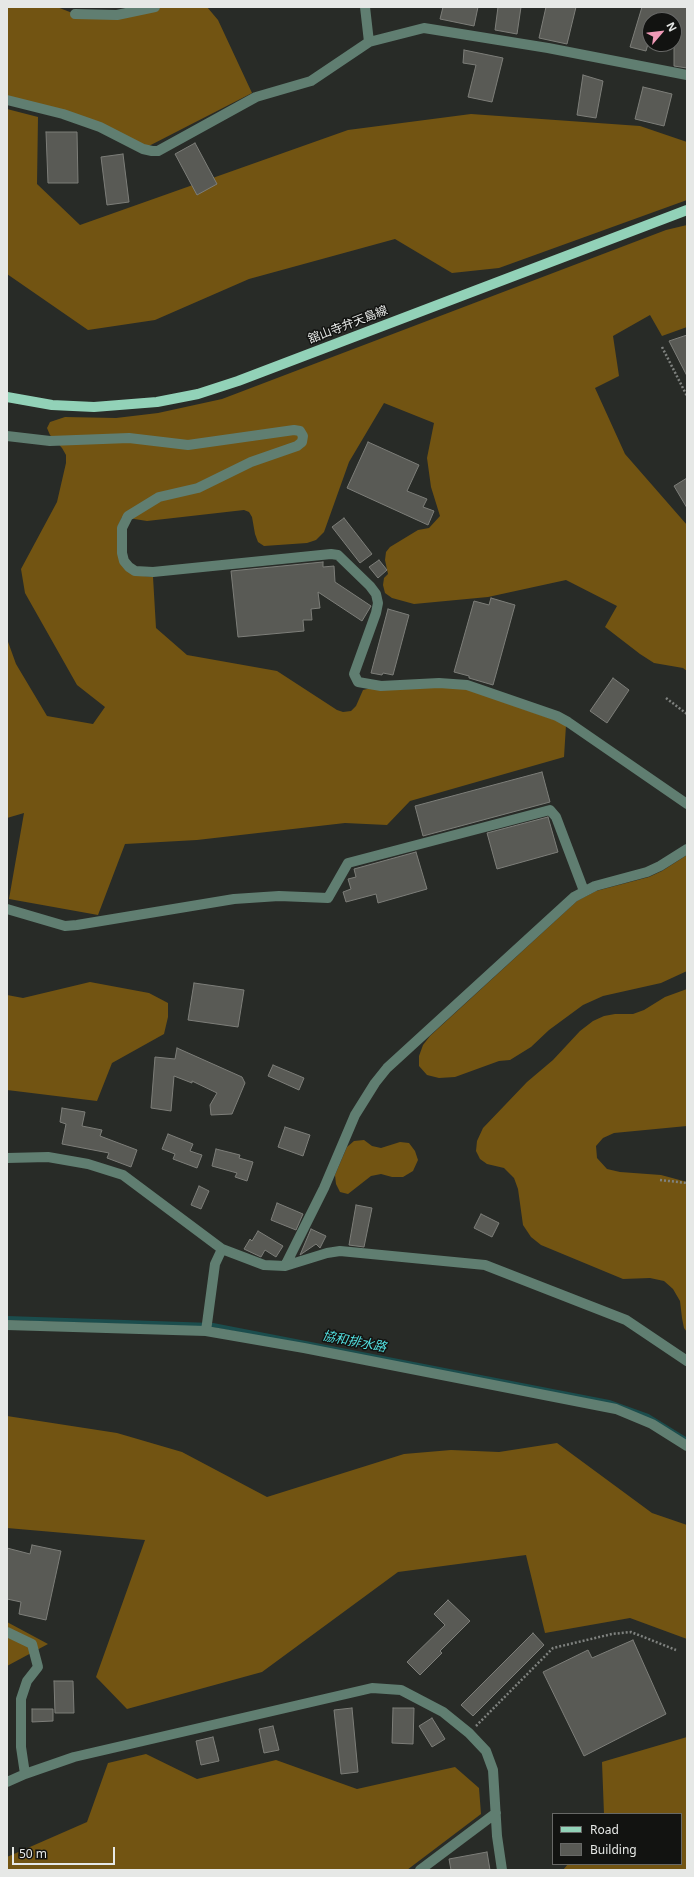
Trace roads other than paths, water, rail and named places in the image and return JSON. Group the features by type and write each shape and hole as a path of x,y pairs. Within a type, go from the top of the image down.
{"main road":[{"name":"舘山寺弁天島線","path":"7,397 52,405 115,406 157,402 211,390 687,210"}],"street":[{"path":"75,14 117,15 155,7"},
{"path":"365,7 369,42"},
{"path":"7,100 63,114 100,127 143,149 158,151 256,97 312,81 369,42 424,28 548,48 687,75"},
{"path":"7,436 50,441 129,438 188,445 294,430 300,431 303,436 302,442 297,446 251,462 198,488 159,497 128,516 122,528 122,553 124,561 129,567 136,571 153,572 331,554 338,555 370,586 376,594 378,603 376,613 354,674 358,682 381,686 439,683 467,685 557,716 687,804"},
{"path":"7,909 65,926 234,899 279,896 328,898 348,863 550,810 554,812 584,891"},
{"path":"285,1266 324,1188 355,1115 375,1083 387,1068 574,897 584,891 647,872 660,866 687,849"},
{"path":"7,1158 48,1157 88,1164 123,1175 222,1249 264,1265 285,1266 327,1253 340,1251 485,1265 626,1320 687,1361"},
{"path":"206,1330 215,1264 222,1249"},
{"path":"7,1326 206,1330 616,1409 652,1424 687,1446"},
{"path":"7,1632 32,1644 38,1667 27,1681 21,1699 21,1747 25,1774"},
{"path":"7,1782 25,1774 74,1757 372,1688 401,1690 443,1712 469,1733 486,1751 494,1770 496,1813 502,1870"},
{"path":"420,1870 496,1813"}],"waterway":[{"name":"協和排水路","path":"7,1318 213,1325 609,1402 648,1416 687,1440"}]}
